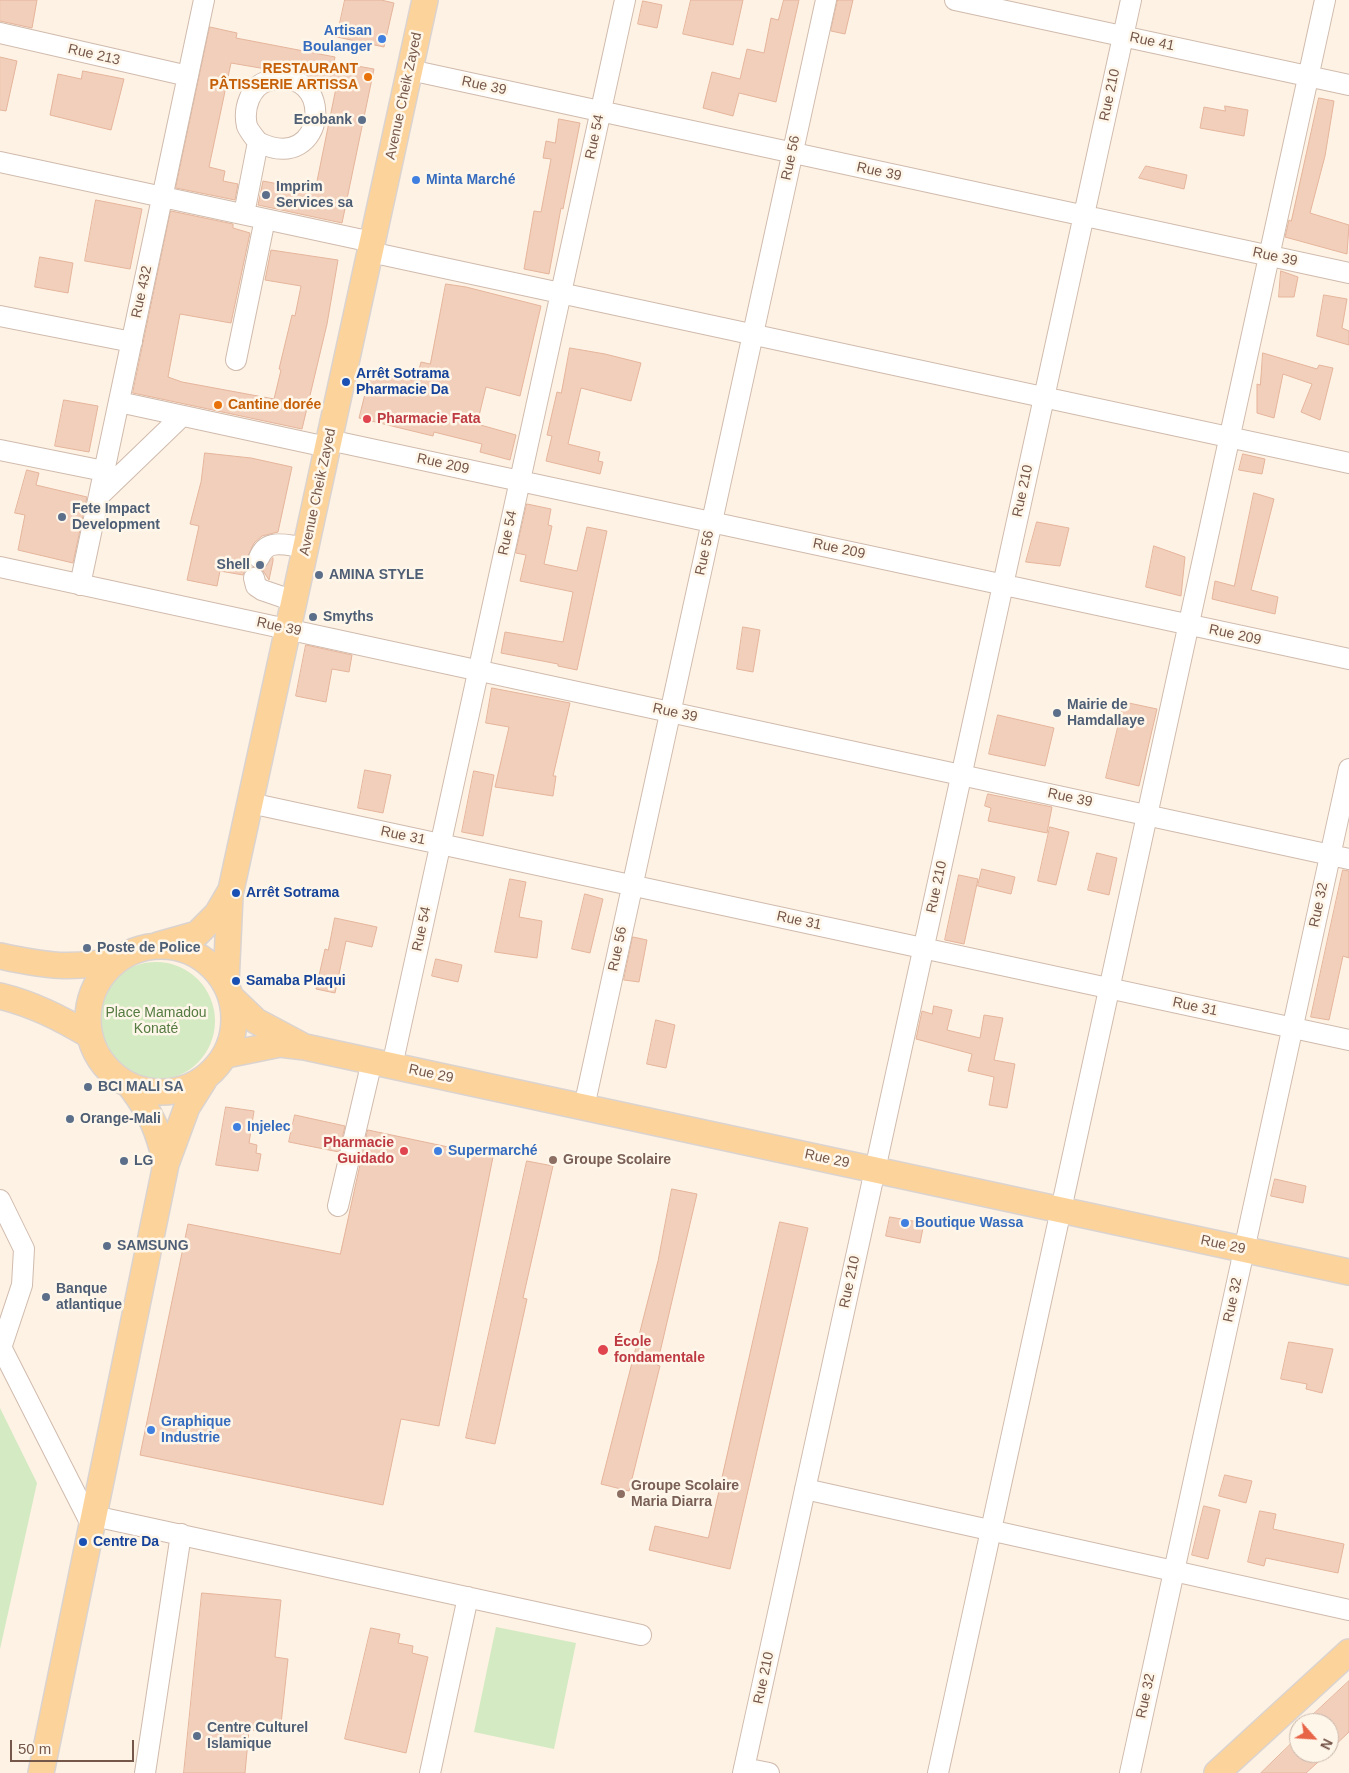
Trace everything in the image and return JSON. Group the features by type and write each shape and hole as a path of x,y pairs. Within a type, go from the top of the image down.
{"main road":[{"name":"Avenue Cheik Zayed","path":"158,946 197,934 218,914 231,890 425,0"},
{"path":"41,1773 166,1164 187,1107 204,1080 216,1069 226,1055 234,1027 229,990 231,890"},
{"path":"0,956 64,967 90,966 119,959 138,950 158,946 178,948 197,955 213,967 229,990"},
{"path":"119,959 104,974 92,993 88,1014 89,1035 104,1066 131,1087 145,1106 158,1129 166,1164"},
{"name":"Rue 29","path":"229,990 256,1021 306,1047"},
{"path":"0,996 55,1015 89,1035"},
{"name":"Rue 29","path":"226,1055 280,1044 306,1047 1349,1272"},
{"path":"131,1087 156,1094 181,1091 204,1080"},
{"path":"1217,1773 1349,1652"}],"street":[{"name":"Rue 432","path":"80,584 204,0"},
{"name":"Rue 54","path":"338,1206 382,1063 440,844 625,0"},
{"name":"Rue 56","path":"584,1107 826,0"},
{"name":"Rue 41","path":"955,0 1349,85"},
{"name":"Rue 210","path":"744,1770 1131,0"},
{"path":"938,1773 1325,0"},
{"name":"Rue 213","path":"0,33 188,76"},
{"name":"Rue 39","path":"410,70 1349,273"},
{"path":"244,214 258,142"},
{"path":"0,162 244,214 561,293 1349,463"},
{"path":"236,360 265,219"},
{"path":"0,316 132,342"},
{"name":"Rue 209","path":"118,402 520,481 1349,659"},
{"path":"99,496 182,416"},
{"path":"0,450 104,471"},
{"path":"259,558 263,548 268,544 306,547"},
{"name":"Rue 39","path":"0,567 1340,856"},
{"path":"254,578 256,586 262,590 294,601"},
{"name":"Rue 32","path":"1130,1773 1292,1028 1340,856 1349,769"},
{"name":"Rue 31","path":"250,803 1349,1040"},
{"path":"0,1200 24,1249 22,1285 1,1346 93,1521 181,1534 641,1635"},
{"path":"805,1489 1349,1610"},
{"path":"145,1773 181,1534"},
{"path":"430,1773 468,1597"},
{"path":"744,1770 769,1773"}],"green space":[{"name":"Place Mamadou Konaté","path":"156,962 179,967 198,979 210,998 215,1021 210,1044 198,1063 179,1075 156,1080 133,1075 114,1063 102,1044 97,1021 102,998 114,979 133,967"},
{"path":"0,1408 37,1483 0,1649"},
{"path":"496,1627 576,1643 554,1749 474,1732"}],"building":[{"path":"0,0 37,0 32,28 0,21"},
{"path":"345,0 381,0 394,3 384,47 337,37"},
{"path":"691,0 743,0 733,45 683,34"},
{"path":"784,0 799,0 776,102 739,93 733,116 703,108 712,72 740,79 747,49 764,53 771,18 778,20"},
{"path":"838,0 853,0 845,34 831,31"},
{"path":"643,1 662,5 657,28 638,24"},
{"path":"210,27 237,33 236,38 335,57 334,62 374,69 342,223 258,205 263,181 315,191 337,83 312,78 295,69 266,69 231,63 209,167 225,171 223,181 238,184 235,200 176,188"},
{"path":"0,57 17,61 6,111 0,110"},
{"path":"83,71 124,79 111,130 50,115 58,74 81,79"},
{"path":"1319,98 1334,101 1325,156 1310,213 1349,225 1347,254 1285,237 1289,220 1291,221"},
{"path":"1225,106 1248,110 1244,136 1200,128 1204,107 1225,111"},
{"path":"559,119 580,123 563,209 561,208 549,274 524,269 534,211 541,212 551,159 543,158 546,141 555,143"},
{"path":"1146,166 1187,175 1184,189 1139,178"},
{"path":"96,200 142,209 130,269 85,261"},
{"path":"171,211 233,224 233,228 250,233 231,323 180,314 168,377 182,382 274,399 281,370 279,369 292,315 295,316 301,286 265,280 271,250 338,260 327,324 302,429 133,393"},
{"path":"40,257 73,263 68,293 35,287"},
{"path":"1281,271 1298,277 1294,297 1279,297"},
{"path":"446,284 466,287 541,306 520,396 486,387 477,424 516,435 510,460 480,452 482,444 434,432 433,436 359,418 371,370 416,381 421,362 430,364"},
{"path":"1324,295 1347,299 1342,328 1349,331 1349,345 1317,336"},
{"path":"570,348 641,363 631,401 581,388 568,444 600,452 598,461 603,462 600,474 546,461 552,436 547,435 557,392 561,393"},
{"path":"1263,353 1317,369 1319,365 1333,368 1320,420 1301,412 1312,384 1283,374 1274,418 1257,413 1257,384 1260,385"},
{"path":"64,400 98,406 89,452 55,446"},
{"path":"205,453 251,458 292,467 278,532 262,536 254,543 247,558 251,567 245,570 243,575 220,571 217,586 187,580 199,526 190,524 201,482"},
{"path":"1243,454 1265,459 1262,474 1239,470"},
{"path":"27,470 39,473 36,485 87,497 73,563 18,550 25,515 15,513"},
{"path":"1254,493 1274,499 1251,590 1278,597 1275,614 1212,599 1215,581 1234,586"},
{"path":"527,504 551,509 548,525 552,526 544,564 577,571 587,527 607,531 577,670 558,666 558,664 501,653 505,632 563,642 573,592 520,581 526,555 516,553"},
{"path":"1037,522 1069,528 1060,566 1026,562"},
{"path":"1154,546 1185,557 1181,596 1146,587"},
{"path":"273,558 273,561 269,580 262,569"},
{"path":"743,627 760,630 753,672 737,669"},
{"path":"306,645 352,655 349,672 332,669 326,702 296,696"},
{"path":"492,688 570,703 553,776 556,776 553,796 495,787 509,727 486,723"},
{"path":"1124,702 1157,709 1139,786 1106,778"},
{"path":"998,715 1054,728 1045,766 989,754"},
{"path":"365,770 391,775 383,813 358,808"},
{"path":"474,771 494,775 483,836 462,832"},
{"path":"988,794 1052,807 1047,833 988,821 991,808 985,806"},
{"path":"1050,827 1069,832 1056,885 1038,881"},
{"path":"1097,853 1117,858 1109,895 1088,890"},
{"path":"982,869 1015,877 1011,894 978,886"},
{"path":"1343,870 1349,871 1349,958 1343,956 1329,1020 1311,1017"},
{"path":"959,875 978,879 964,944 945,940"},
{"path":"510,879 526,882 519,917 542,921 537,958 495,952"},
{"path":"585,894 603,899 590,953 572,949"},
{"path":"335,918 377,927 372,947 346,941 335,993 316,989 325,949 328,950"},
{"path":"633,937 647,940 639,982 624,980"},
{"path":"436,959 462,965 458,982 432,976"},
{"path":"934,1006 952,1010 947,1030 980,1038 984,1015 1003,1018 994,1060 1015,1064 1007,1108 989,1105 994,1077 968,1071 972,1054 916,1039 922,1011 932,1014"},
{"path":"656,1020 675,1025 666,1068 647,1064"},
{"name":"Injelec","path":"226,1107 254,1111 249,1143 257,1145 256,1153 261,1154 258,1171 216,1165"},
{"path":"295,1115 345,1126 339,1152 289,1142"},
{"path":"368,1130 467,1151 468,1147 494,1152 439,1426 401,1419 383,1505 140,1455 188,1224 340,1254"},
{"path":"527,1161 553,1166 523,1298 527,1299 495,1444 466,1438"},
{"path":"1275,1179 1306,1186 1303,1203 1271,1196"},
{"path":"672,1189 697,1194 657,1365 660,1366 629,1491 601,1484 658,1261"},
{"path":"890,1217 924,1223 920,1243 886,1236"},
{"path":"780,1222 808,1228 730,1569 649,1550 655,1526 708,1538"},
{"path":"1289,1342 1333,1349 1322,1393 1306,1389 1307,1384 1281,1379"},
{"path":"1225,1475 1252,1481 1246,1503 1219,1496"},
{"path":"1204,1506 1220,1510 1208,1559 1192,1555"},
{"path":"1260,1511 1276,1514 1273,1529 1344,1544 1338,1573 1266,1558 1264,1566 1248,1562"},
{"path":"202,1593 281,1600 275,1657 288,1659 280,1733 249,1730 245,1773 184,1773"},
{"path":"371,1628 400,1634 398,1643 413,1646 412,1653 428,1657 406,1753 345,1739"},
{"path":"1349,1681 1349,1732 1339,1742 1339,1713 1315,1713"},
{"path":"1289,1746 1289,1763 1317,1763 1306,1773 1261,1773"}],"place":[{"name":"Artisan Boulanger","path":"382,39"},
{"name":"RESTAURANT PÂTISSERIE ARTISSA","path":"368,77"},
{"name":"Ecobank","path":"362,120"},
{"name":"Minta Marché","path":"416,180"},
{"name":"Imprim Services sa","path":"266,195"},
{"name":"Arrêt Sotrama Pharmacie Da","path":"346,382"},
{"name":"Cantine dorée","path":"218,405"},
{"name":"Pharmacie Fata","path":"367,419"},
{"name":"Fete Impact Development","path":"62,517"},
{"name":"Shell","path":"260,565"},
{"name":"AMINA STYLE","path":"319,575"},
{"name":"Smyths","path":"313,617"},
{"name":"Mairie de Hamdallaye","path":"1057,713"},
{"name":"Arrêt Sotrama","path":"236,893"},
{"name":"Poste de Police","path":"87,948"},
{"name":"Samaba Plaqui","path":"236,981"},
{"name":"BCI MALI SA","path":"88,1087"},
{"name":"Orange-Mali","path":"70,1119"},
{"name":"Injelec","path":"237,1127"},
{"name":"Pharmacie Guidado","path":"404,1151"},
{"name":"Supermarché","path":"438,1151"},
{"name":"Groupe Scolaire","path":"553,1160"},
{"name":"LG","path":"124,1161"},
{"name":"Boutique Wassa","path":"905,1223"},
{"name":"SAMSUNG","path":"107,1246"},
{"name":"Banque atlantique","path":"46,1297"},
{"name":"École fondamentale","path":"603,1350"},
{"name":"Graphique Industrie","path":"151,1430"},
{"name":"Groupe Scolaire Maria Diarra","path":"621,1494"},
{"name":"Centre Da","path":"83,1542"},
{"name":"Centre Culturel Islamique","path":"197,1736"}]}
